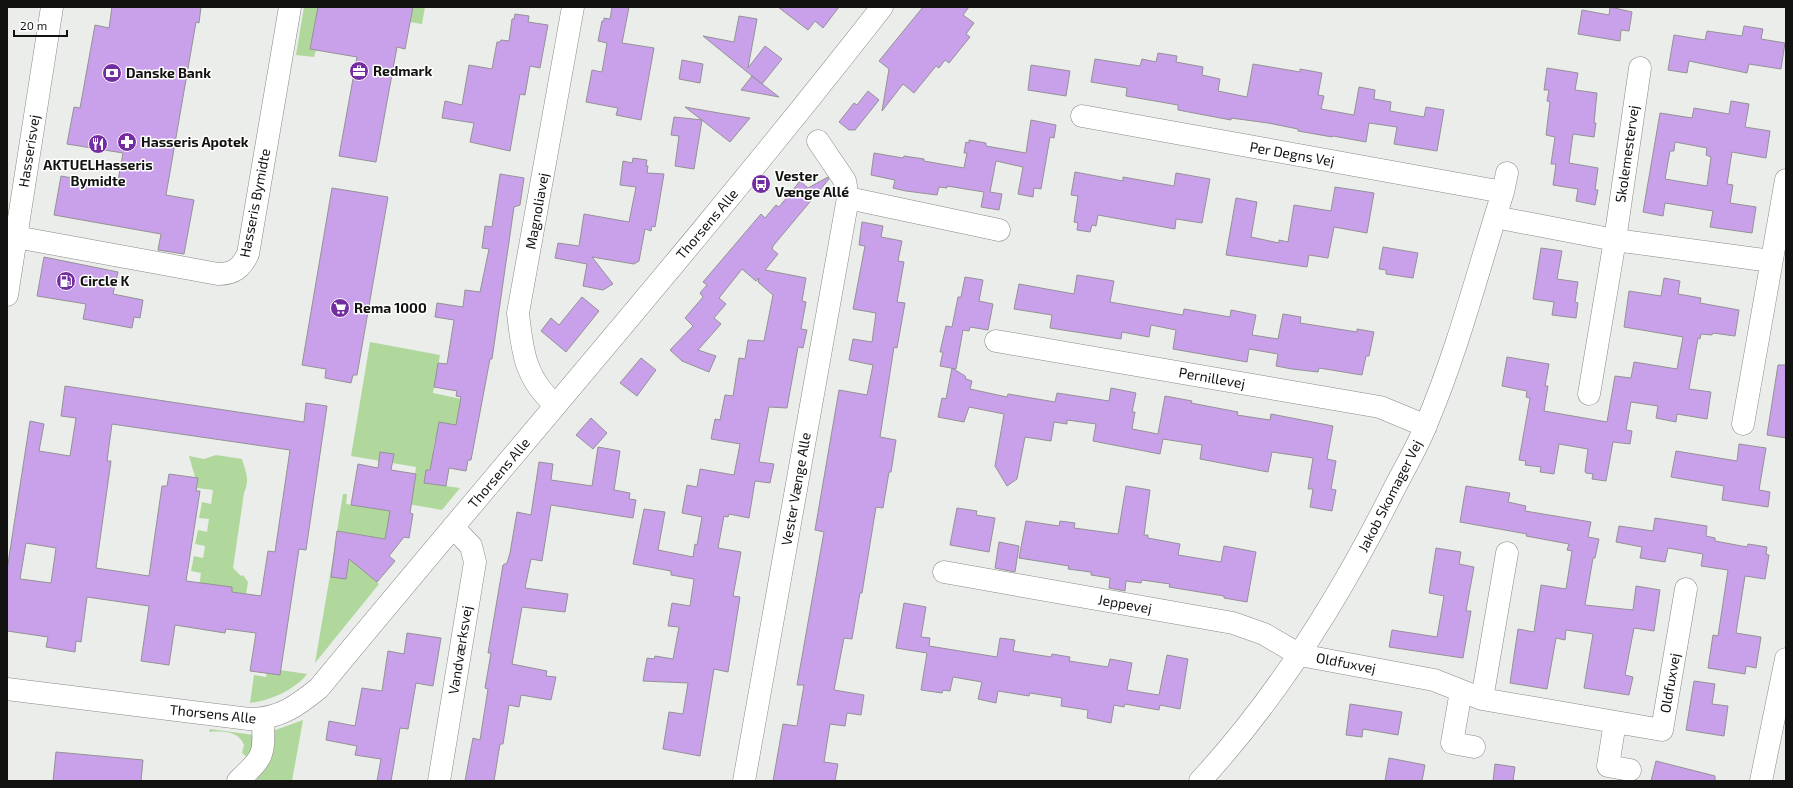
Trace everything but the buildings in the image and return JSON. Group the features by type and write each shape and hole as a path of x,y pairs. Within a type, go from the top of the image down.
{"street":[{"name":"Hasserisvej","path":"7,295 52,7"},
{"name":"Hasseris Bymidte","path":"16,238 218,274 229,273 237,270 243,264 248,254 290,7"},
{"name":"Magnoliavej","path":"556,405 544,395 532,378 522,347 518,313 573,7"},
{"name":"Thorsens Alle","path":"7,689 206,714 263,719 300,704 319,688 556,405 795,118 882,7"},
{"name":"Skolemestervej","path":"1589,394 1615,240 1640,68"},
{"name":"Per Degns Vej","path":"1082,116 1505,183"},
{"name":"Vester Vænge Alle","path":"744,781 848,198 845,181 818,141"},
{"path":"1743,424 1786,180"},
{"name":"Jakob Skomager Vej","path":"1200,781 1222,757 1300,654 1369,540 1426,426 1461,334 1505,183"},
{"path":"848,198 999,230"},
{"path":"1495,216 1615,240 1771,261"},
{"name":"Pernillevej","path":"996,341 1380,407 1426,426"},
{"name":"Vandværksvej","path":"438,781 475,562 471,546 453,527"},
{"path":"1482,699 1507,553"},
{"name":"Jeppevej","path":"944,572 1233,623 1264,634 1300,654"},
{"name":"Oldfuxvej","path":"1300,654 1434,680 1482,699 1662,730 1686,589"},
{"path":"1760,781 1786,659"},
{"path":"1461,691 1452,743 1474,747"},
{"path":"238,781 256,764 263,749 263,719"},
{"path":"1615,722 1608,766 1630,770"}],"green space":[{"path":"304,7 318,7 310,48 316,50 314,57 296,55"},
{"path":"413,7 425,7 422,24 410,22"},
{"path":"370,342 440,355 433,393 461,399 456,427 445,441 435,439 433,451 437,452 433,471 426,470 424,483 460,488 442,510 391,501 412,499 416,467 351,456"},
{"path":"216,455 242,459 246,472 247,484 244,493 233,568 241,576 243,575 248,582 246,594 232,592 232,587 207,584 199,587 201,573 191,571 194,556 203,558 205,546 195,544 198,530 207,532 209,519 199,518 202,502 211,504 213,490 197,488 198,478 195,477 189,456 204,459"},
{"path":"343,494 347,494 346,504 390,511 385,539 337,531"},
{"path":"334,552 357,554 360,567 379,584 315,663"},
{"path":"280,670 307,674 289,690 265,700 250,703 254,675 266,677 267,673 279,675"},
{"path":"303,720 292,781 256,781 265,764 270,732"},
{"path":"210,729 254,735 249,759 242,753 244,745 242,740 230,733 209,732"}],"place":[{"name":"Redmark","path":"359,71"},
{"name":"Danske Bank","path":"112,73"},
{"name":"Hasseris Apotek","path":"127,142"},
{"name":"AKTUELHasseris Bymidte","path":"98,144"},
{"name":"Vester Vænge Allé","path":"761,184"},
{"name":"Circle K","path":"66,281"},
{"name":"Rema 1000","path":"340,308"}]}
